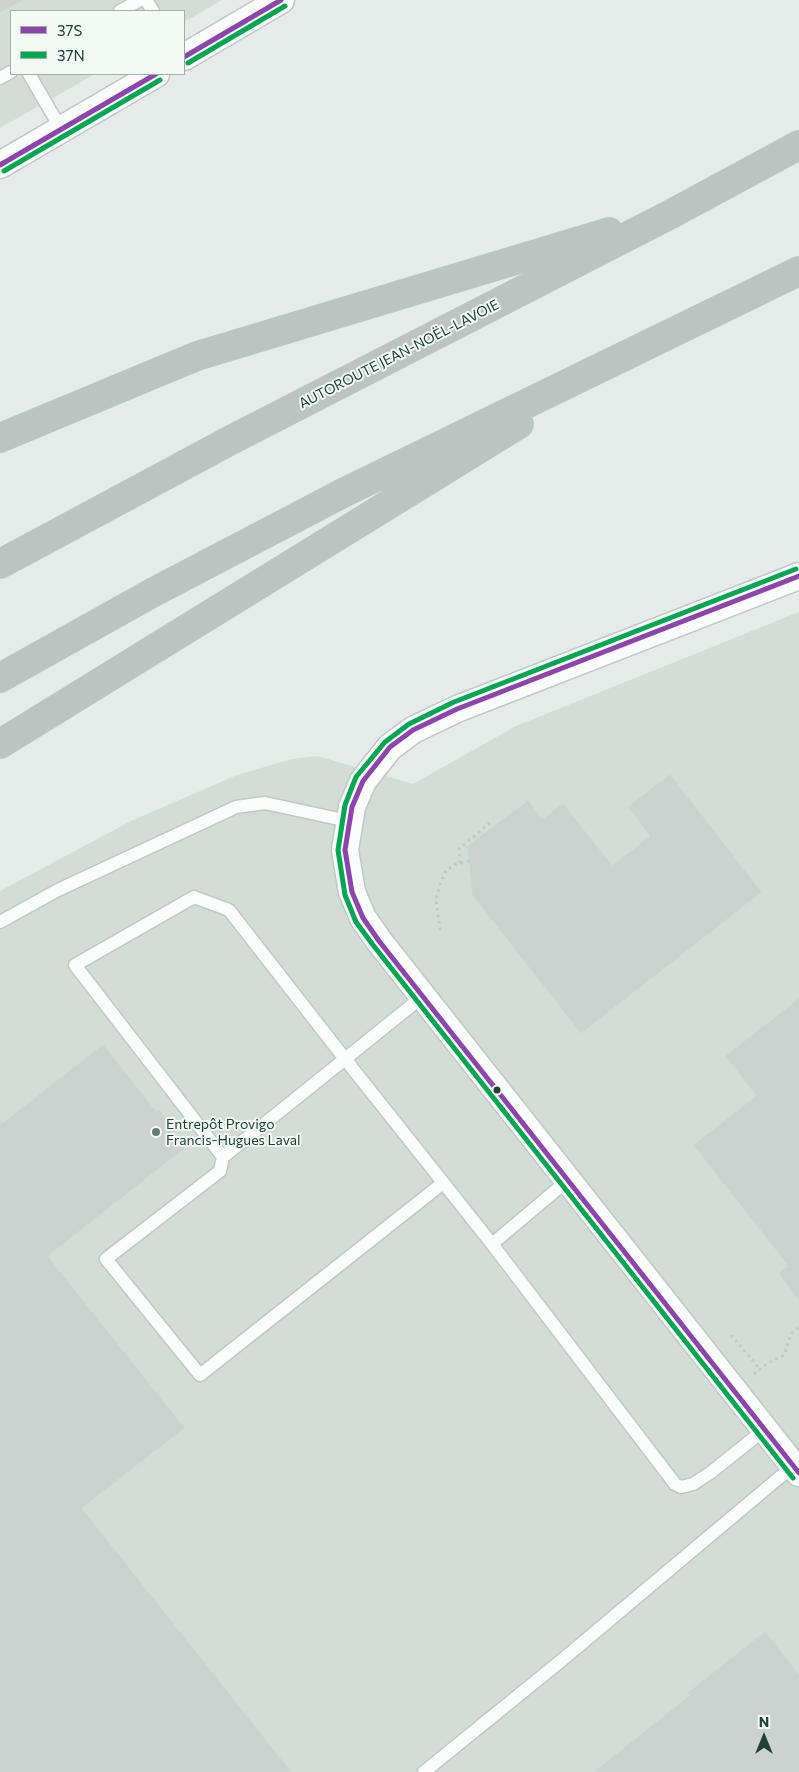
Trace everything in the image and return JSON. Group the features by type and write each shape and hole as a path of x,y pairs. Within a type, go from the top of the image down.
{"highway":[{"name":"AUTOROUTE JEAN-NOËL-LAVOIE","path":"0,564 231,440 673,213 799,145"},
{"path":"0,438 197,356 673,213"},
{"path":"0,678 152,593 343,493 799,271"},
{"path":"0,744 644,347"}],"street":[{"path":"185,56 252,7 281,0"},
{"path":"0,165 154,75"},
{"path":"796,1470 379,941 357,906 346,864 346,835 348,821 357,794 371,768 390,747 426,723 457,709 799,576"}],"lane":[{"path":"122,10 140,0"},
{"path":"30,75 61,129"},
{"path":"0,922 58,890 236,807 265,803 348,821"},
{"path":"223,1157 75,965 194,897 229,910 492,1244 675,1484 681,1487 693,1484 710,1473 764,1430"},
{"path":"422,997 223,1157 220,1171 106,1259 200,1375 443,1183"},
{"path":"492,1244 567,1181"},
{"path":"424,1772 796,1470"}],"path":[{"path":"460,863 458,849 493,820"},
{"path":"440,930 436,899 441,882 446,871 460,863 470,861"},
{"path":"750,1377 784,1355 791,1334 799,1328"},
{"path":"731,1335 760,1369"}],"shaded area":[{"path":"0,0 222,0 185,21 185,10 10,10 10,75 93,75 0,128"},
{"path":"799,612 799,1772 0,1772 0,891 131,821 237,775 292,759 318,756 413,784 516,726"}],"building":[{"path":"0,0 22,0 0,12"},
{"path":"670,775 761,892 581,1033 473,895 468,846 528,801 542,820 563,804 612,866 651,836 628,807"},
{"path":"799,999 799,1300 779,1273 789,1266 694,1145 757,1096 726,1056"},
{"path":"103,1045 156,1112 159,1110 176,1130 172,1133 184,1148 47,1256 184,1428 81,1508 291,1772 0,1772 0,1123 1,1125"},
{"path":"765,1632 799,1675 799,1772 594,1772 690,1696 688,1693"}],"transit line":[{"name":"37S","path":"185,56 281,0"},
{"name":"37N","path":"188,63 285,6"},
{"name":"37S","path":"0,165 154,75"},
{"name":"37N","path":"4,171 160,80"},
{"name":"37N","path":"793,1478 356,922 345,895 338,850 345,805 356,777 385,742 409,724 454,702 796,569"},
{"name":"37S","path":"799,576 457,709 413,730 390,747 363,781 352,807 345,850 352,892 363,918 379,941 799,1473"}],"place":[{"name":"Entrepôt Provigo Francis-Hugues Laval","path":"156,1132"}]}
